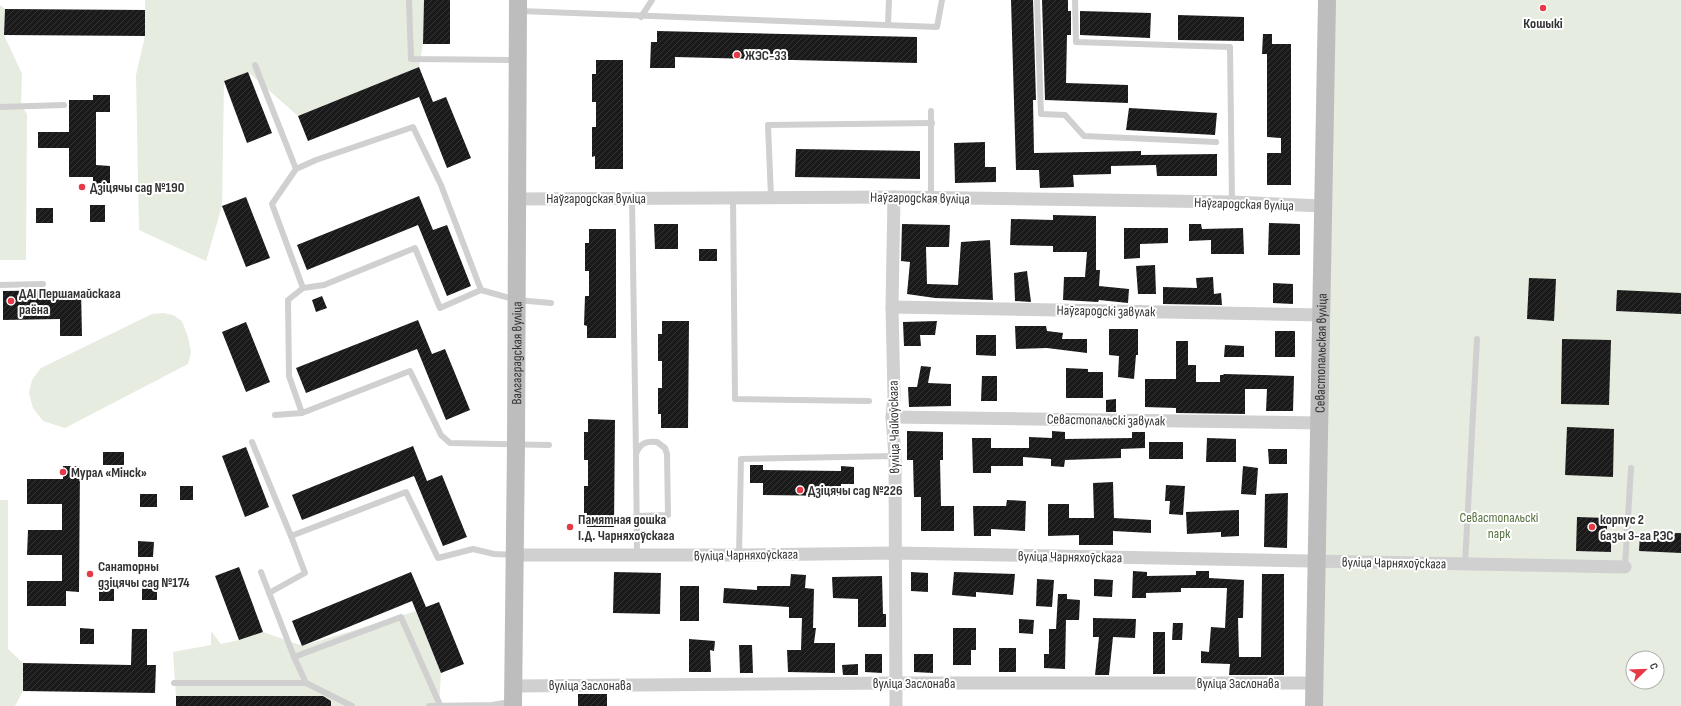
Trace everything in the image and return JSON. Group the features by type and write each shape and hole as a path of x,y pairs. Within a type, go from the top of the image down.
{"street":[{"name":"Севастопальская вуліца","path":"1314,706 1327,0"},
{"name":"Валгаградская вуліца","path":"513,698 518,6"},
{"name":"Наўгародская вуліца","path":"517,199 894,197 1232,202 1323,206"},
{"name":"вуліца Чайкоўскага","path":"894,197 892,307 894,396 892,417 896,456 896,706"},
{"name":"Наўгародскі завулак","path":"892,307 1320,315"},
{"name":"Севастопальскі завулак","path":"892,417 1320,423"},
{"name":"вуліца Чарняхоўскага","path":"515,555 895,553 1278,563 1317,561 1625,567"},
{"name":"вуліца Заслонава","path":"513,698 896,683 1314,683"}],"lane":[{"path":"409,0 411,58 518,60"},
{"path":"642,17 652,0"},
{"path":"888,24 889,0"},
{"path":"518,6 642,17 888,24 937,27 942,0"},
{"path":"1037,0 1041,114 1065,116 1084,136 1216,142"},
{"path":"1075,0 1076,42 1230,47 1232,202"},
{"path":"255,65 296,169"},
{"path":"0,106 64,106"},
{"path":"931,111 931,198"},
{"path":"771,197 768,125 932,123"},
{"path":"303,288 272,204 296,169 316,160 413,127 441,185 481,290"},
{"path":"632,198 637,555"},
{"path":"733,198 735,399 869,400"},
{"path":"302,413 288,376 287,321 288,300 303,288 324,286 415,248 440,308 481,290 517,300 551,303"},
{"path":"0,284 43,284"},
{"path":"1465,564 1477,338"},
{"path":"275,415 302,413 410,372 441,435 450,443 549,445"},
{"path":"636,454 641,445 649,441 657,442 665,448 667,454 668,515 636,516"},
{"path":"252,442 292,536 305,573 269,592"},
{"path":"739,555 742,459 896,456"},
{"path":"1625,567 1631,468"},
{"path":"292,536 406,492 438,558 473,549 494,554 515,555"},
{"path":"260,572 306,683"},
{"path":"294,657 401,617 440,705"},
{"path":"174,683 306,683 352,706"},
{"path":"429,706 492,704 513,698"}],"green space":[{"path":"145,0 424,0 423,44 419,67 298,116 248,72 224,81 222,206 206,261 139,230 136,75 145,36"},
{"name":"Севастопальскі парк","path":"1329,0 1681,0 1681,706 1316,706"},
{"path":"0,5 5,9 4,35 22,74 21,106 27,114 26,260 0,260"},
{"path":"163,313 173,315 182,321 188,337 191,352 188,364 65,428 43,421 33,408 29,393 32,380 41,368 152,314"},
{"path":"0,500 8,500 8,649 23,663 23,691 15,706 0,706"},
{"path":"416,611 441,673 439,706 315,706 315,696 176,696 173,652 211,645 211,631 221,644 263,632 303,646"}],"building":[{"path":"424,0 450,0 450,44 423,44"},
{"path":"1011,0 1033,0 1036,100 1033,100 1034,153 1141,151 1141,155 1217,154 1217,176 1157,176 1156,165 1111,166 1111,174 1073,175 1074,187 1040,188 1039,170 1016,170"},
{"path":"1042,0 1068,0 1068,11 1071,11 1071,35 1067,35 1066,83 1128,85 1128,103 1045,100"},
{"path":"5,9 145,10 145,36 4,35"},
{"path":"1080,11 1151,13 1150,38 1080,35"},
{"path":"1178,15 1244,17 1244,41 1178,40"},
{"path":"657,31 917,37 917,63 675,57 675,68 650,68 651,42 657,42"},
{"path":"1263,34 1272,34 1272,44 1291,44 1291,185 1267,185 1267,153 1281,153 1281,138 1267,137 1267,54 1262,54"},
{"path":"596,60 623,60 623,169 595,169 595,156 592,157 592,127 596,127 596,102 592,102 592,74 596,74"},
{"path":"419,67 433,102 446,97 471,158 447,168 419,97 308,141 298,116"},
{"path":"248,72 272,133 247,143 224,81"},
{"path":"93,95 110,95 110,112 96,112 96,165 110,166 110,185 93,185 93,177 69,177 69,148 38,148 38,132 69,132 69,100 93,100"},
{"path":"1129,108 1217,113 1215,135 1126,130"},
{"path":"985,142 985,167 996,167 996,182 955,183 954,143"},
{"path":"796,149 920,151 920,179 795,177"},
{"path":"419,196 433,230 447,225 471,286 447,296 418,225 307,270 297,245"},
{"path":"246,197 270,258 246,267 222,206"},
{"path":"90,205 105,205 105,222 90,222"},
{"path":"36,208 53,208 53,223 36,223"},
{"path":"1053,215 1096,216 1096,270 1100,270 1099,286 1129,289 1128,303 1099,300 1098,302 1063,300 1064,277 1085,277 1087,252 1053,252 1053,246 1010,245 1011,219 1053,220"},
{"path":"1269,223 1300,224 1300,255 1268,255"},
{"path":"654,224 678,224 678,249 655,249"},
{"path":"902,224 950,225 949,247 926,247 927,284 958,285 961,242 990,240 993,300 935,298 907,294 910,262 901,261"},
{"path":"1189,224 1201,224 1202,229 1243,228 1244,254 1211,254 1211,240 1189,241"},
{"path":"1124,228 1168,228 1168,243 1140,244 1140,258 1124,259"},
{"path":"589,229 616,229 616,338 587,338 587,326 584,325 585,296 589,296 589,271 585,271 585,243 589,243"},
{"path":"699,249 717,249 717,261 699,261"},
{"path":"1155,265 1156,294 1138,294 1136,266"},
{"path":"1027,271 1031,302 1015,301 1014,273"},
{"path":"1213,277 1214,294 1221,293 1222,305 1163,304 1163,287 1197,288 1196,278"},
{"path":"1529,278 1556,279 1554,321 1527,319"},
{"path":"1273,283 1293,284 1293,304 1273,303"},
{"path":"81,290 82,336 60,336 60,319 3,320 3,291"},
{"path":"1617,290 1681,293 1681,314 1616,311"},
{"path":"322,296 327,308 316,312 312,300"},
{"path":"418,320 432,354 445,349 470,410 446,420 417,349 306,393 296,368"},
{"path":"662,321 689,321 688,428 661,428 661,414 658,414 658,388 662,388 662,361 658,361 658,334 662,334"},
{"path":"937,321 935,335 920,335 921,346 904,346 903,322"},
{"path":"246,322 270,382 246,392 222,332"},
{"path":"1015,326 1046,326 1047,331 1063,333 1062,339 1087,339 1087,353 1047,348 1016,349"},
{"path":"1109,329 1138,329 1138,355 1136,355 1134,379 1118,377 1119,356 1109,355"},
{"path":"1275,331 1295,331 1295,357 1275,357"},
{"path":"976,335 996,335 996,356 976,355"},
{"path":"1562,339 1611,340 1609,405 1561,404"},
{"path":"1176,341 1188,341 1188,365 1196,365 1196,382 1220,382 1220,375 1224,374 1294,376 1293,411 1266,411 1267,389 1245,389 1245,414 1176,413 1176,408 1145,407 1145,379 1176,379"},
{"path":"1225,345 1244,346 1244,357 1224,357"},
{"path":"921,366 931,367 928,383 951,384 951,406 909,407 908,387 917,387"},
{"path":"1066,368 1088,369 1088,372 1103,372 1103,398 1066,398"},
{"path":"982,376 997,376 997,401 981,401"},
{"path":"1116,399 1116,412 1106,412 1106,400"},
{"path":"588,419 615,420 614,527 587,527 587,513 584,513 584,486 588,486 588,460 584,460 584,432 588,432"},
{"path":"1567,427 1614,429 1613,477 1565,475"},
{"path":"907,431 943,432 943,460 940,460 941,506 954,506 954,531 921,531 921,497 914,497 913,460 907,460"},
{"path":"1052,431 1065,432 1065,439 1132,438 1132,432 1145,432 1145,448 1121,449 1121,458 1065,460 1064,467 1051,466 1051,459 1023,457 1023,466 991,466 991,473 973,473 972,438 991,438 991,448 1029,448 1029,437 1052,438"},
{"path":"1207,438 1236,439 1236,462 1206,462"},
{"path":"1149,442 1183,442 1183,459 1149,459"},
{"path":"413,446 427,481 442,475 467,537 443,546 414,476 302,520 292,495"},
{"path":"246,447 269,507 245,517 222,456"},
{"path":"1268,449 1287,449 1287,464 1269,464"},
{"path":"103,452 124,452 124,465 103,465"},
{"path":"750,465 763,465 763,470 841,471 841,466 854,467 854,484 841,484 841,496 763,495 763,483 750,483"},
{"path":"63,466 80,466 79,592 66,591 66,606 27,606 27,581 62,581 62,555 27,555 28,530 62,530 62,504 27,504 27,479 63,479"},
{"path":"1243,466 1258,468 1256,495 1241,494"},
{"path":"1113,482 1114,518 1151,520 1151,533 1113,531 1113,545 1079,545 1079,535 1048,536 1048,504 1069,504 1069,518 1094,518 1093,483"},
{"path":"1166,485 1185,486 1183,515 1169,514 1170,501 1165,501"},
{"path":"180,486 193,486 193,500 180,500"},
{"path":"1288,493 1287,548 1264,547 1265,494"},
{"path":"140,494 157,494 157,507 140,507"},
{"path":"1007,500 1026,501 1025,531 991,529 991,536 974,536 973,506 1006,506"},
{"path":"1239,510 1239,536 1221,537 1221,532 1187,534 1186,512"},
{"name":"корпус 2 базы 3-га РЭС","path":"1577,517 1607,518 1607,536 1611,536 1611,552 1576,551"},
{"path":"1681,533 1681,553 1639,551 1640,534"},
{"path":"138,541 154,542 153,557 138,557"},
{"path":"239,567 263,632 239,640 215,576"},
{"path":"1133,571 1147,572 1147,576 1196,575 1196,571 1209,571 1209,578 1244,580 1243,618 1238,618 1239,657 1261,657 1262,574 1284,574 1284,675 1229,675 1230,664 1201,663 1201,651 1209,652 1211,627 1225,628 1227,588 1181,588 1181,592 1146,593 1146,598 1132,598"},
{"path":"411,572 426,607 439,602 464,664 441,673 412,601 302,646 292,621"},
{"path":"614,572 661,573 660,614 613,613"},
{"path":"911,572 928,573 928,592 911,591"},
{"path":"954,572 1015,574 1013,595 976,592 976,597 952,595"},
{"path":"791,574 806,575 805,588 814,589 813,628 816,628 814,643 835,643 835,673 788,672 787,650 801,650 802,618 789,618 789,607 723,603 724,588 757,590 757,586 790,586"},
{"path":"882,576 883,614 886,614 886,627 858,627 858,599 833,598 832,577"},
{"path":"1037,579 1054,580 1052,607 1036,606"},
{"path":"1094,579 1113,580 1112,597 1094,596"},
{"path":"142,584 157,585 157,600 142,600"},
{"path":"680,586 699,586 699,621 680,621"},
{"path":"99,587 114,587 114,601 99,601"},
{"path":"1058,594 1067,594 1067,599 1080,600 1079,620 1066,620 1065,669 1044,668 1044,654 1049,654 1049,629 1056,629"},
{"path":"1093,618 1136,619 1135,638 1113,637 1109,675 1095,675 1099,637 1093,637"},
{"path":"1019,619 1034,620 1033,634 1019,633"},
{"path":"1173,623 1183,623 1182,640 1172,640"},
{"path":"80,628 94,629 94,644 80,644"},
{"path":"953,628 976,628 976,650 971,650 971,665 953,665"},
{"path":"132,629 147,629 147,665 156,665 155,693 23,691 23,663 131,665"},
{"path":"1153,632 1165,632 1165,674 1153,674"},
{"path":"689,639 715,641 714,651 710,650 711,672 689,672"},
{"path":"739,645 752,645 753,673 740,673"},
{"path":"999,648 1016,648 1016,672 999,672"},
{"path":"865,654 882,654 882,673 865,672"},
{"path":"914,654 933,654 933,673 914,672"},
{"path":"858,664 858,675 843,675 842,665"},
{"path":"578,694 607,694 607,706 578,706"},
{"path":"176,696 323,696 331,701 331,706 176,706"}],"place":[{"name":"Кошыкі","path":"1543,8"},
{"name":"ЖЭС-33","path":"737,55"},
{"name":"Дзіцячы сад №190","path":"82,187"},
{"name":"ДАІ Першамайскага раёна","path":"11,301"},
{"name":"Мурал «Мінск»","path":"63,472"},
{"name":"Дзіцячы сад №226","path":"800,490"},
{"name":"Памятная дошка І.Д. Чарняхоўскага","path":"570,527"},
{"name":"корпус 2 базы 3-га РЭС","path":"1592,527"},
{"name":"Санаторны дзіцячы сад №174","path":"90,574"}]}
